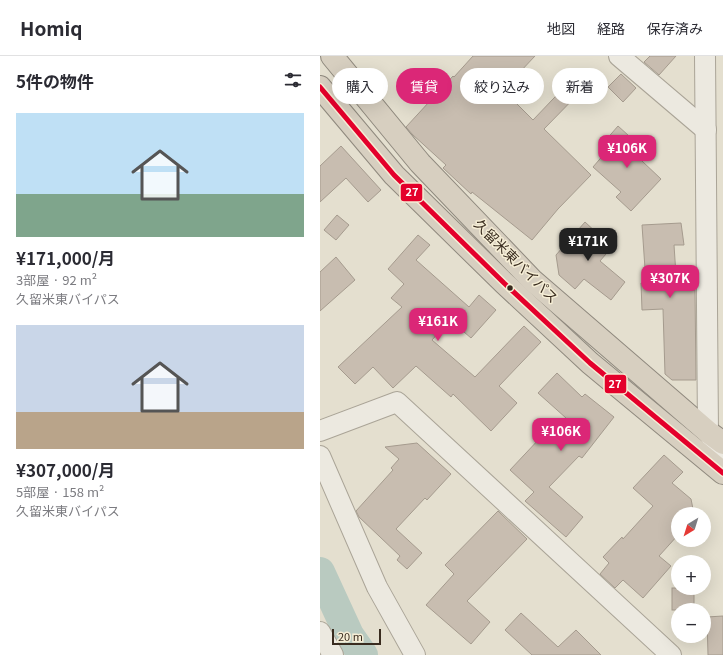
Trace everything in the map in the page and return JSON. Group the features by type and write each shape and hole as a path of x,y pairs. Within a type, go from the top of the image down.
{"highway":[{"name":"久留米東バイパス","path":"332,56 420,163 532,280 715,437"},
{"name":"久留米東バイパス","path":"320,87 394,176 504,283 590,363 723,473"}],"street":[{"path":"619,56 706,130"},
{"path":"705,56 715,437 723,456"},
{"path":"320,431 397,402 671,655"},
{"path":"320,456 377,587 416,655"},
{"path":"320,632 333,655"}],"building":[{"path":"473,56 535,56 524,68 462,68"},
{"path":"650,56 676,56 659,75 644,62"},
{"path":"460,70 460,104 517,104 533,120 552,100 552,104 568,104 544,129 591,175 558,209 532,240 472,192 471,194 443,168 446,165 406,127 427,104 452,104 452,77 454,77"},
{"path":"621,74 636,88 623,102 608,87"},
{"path":"618,126 649,154 642,161 661,179 631,211 616,197 621,192 593,167 611,146 605,141"},
{"path":"341,146 381,190 368,202 346,178 320,202 320,166"},
{"path":"337,215 349,225 336,240 324,230"},
{"path":"585,222 612,247 600,261 625,282 611,300 584,279 575,289 559,275 556,255"},
{"path":"681,223 684,245 674,245 677,290 695,290 696,380 672,380 665,374 663,309 642,310 641,283 646,283 642,225"},
{"path":"418,235 430,245 416,260 469,307 479,295 496,310 471,338 450,320 432,340 475,377 524,326 541,342 499,386 517,403 491,431 453,394 451,397 416,366 393,388 373,367 355,384 338,367 402,307 391,298 404,284 388,269"},
{"path":"336,257 355,280 320,311 320,272"},
{"path":"557,373 582,397 585,394 614,417 582,458 579,456 549,487 583,517 566,537 525,501 534,492 510,470 541,437 547,442 566,418 538,393"},
{"path":"417,443 451,474 427,500 425,498 396,529 422,553 407,569 397,560 400,556 359,517 356,511 393,470 391,468 399,459 385,447"},
{"path":"664,455 683,472 672,483 691,499 693,507 671,507 671,543 659,556 671,566 643,598 623,580 615,588 600,574 609,563 603,557 622,537 623,539 653,506 633,488"},
{"path":"498,511 527,539 467,601 490,622 471,644 426,605 454,574 445,565"},
{"path":"672,595 694,595 694,603 672,603"},
{"path":"521,613 558,647 576,630 601,655 532,655 505,630"},
{"path":"723,616 723,655 708,655 708,643 711,643 711,617"}],"waterway":[{"path":"320,572 349,635 363,655"}],"transit line":[{"name":"27","path":"320,87 394,175 504,283 590,363 723,473"}]}
